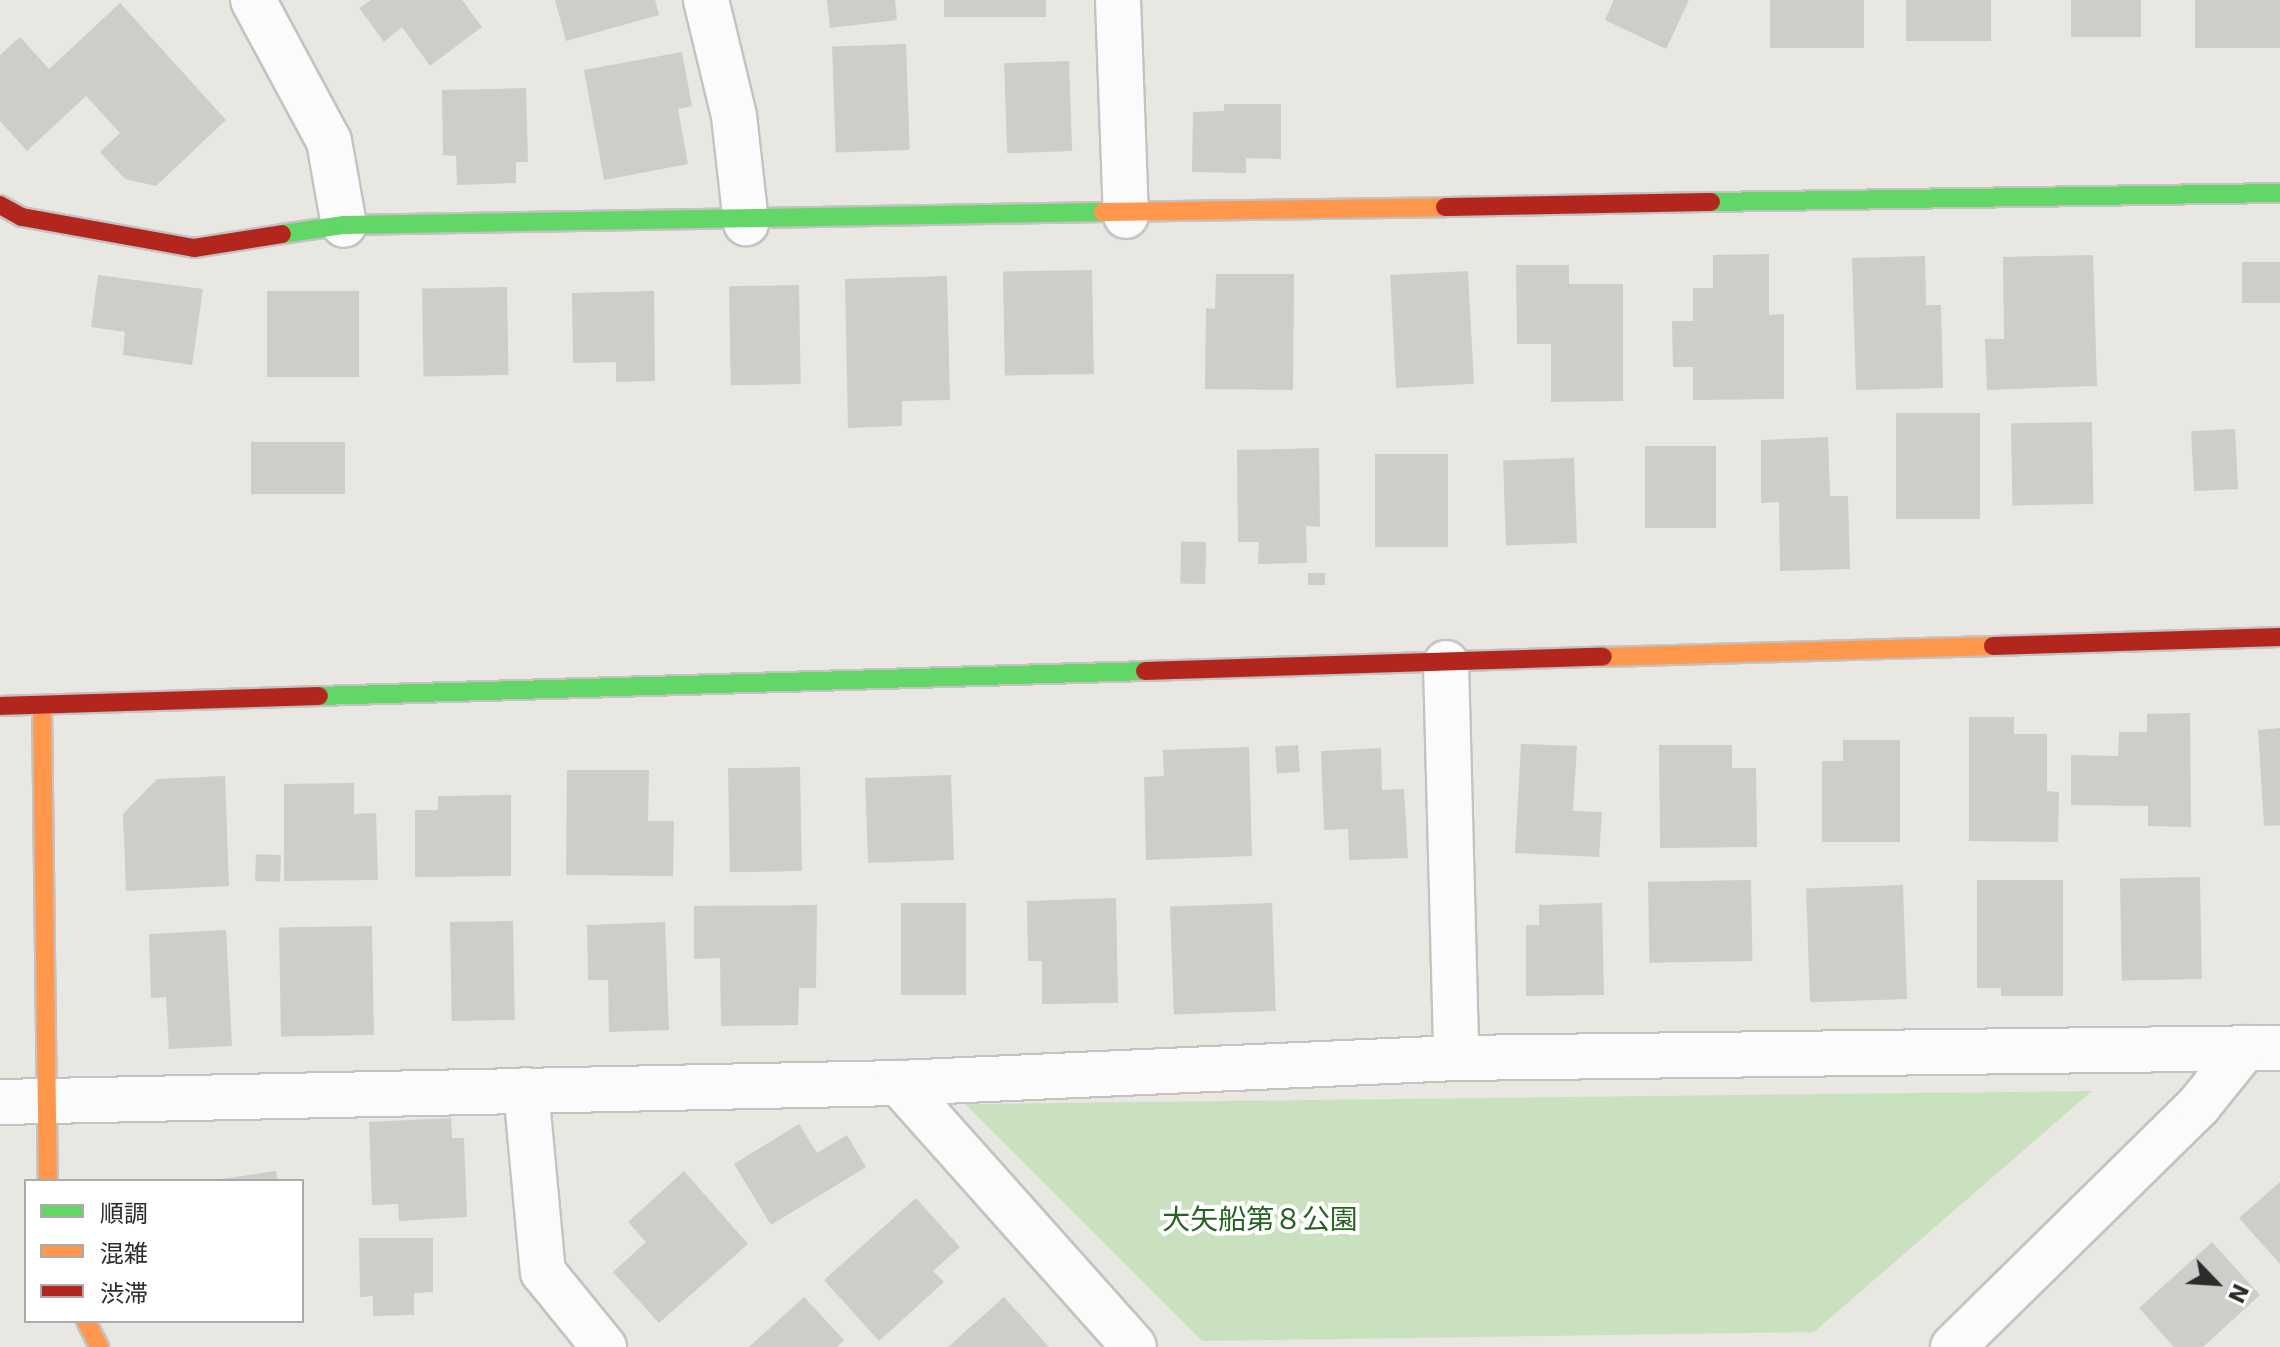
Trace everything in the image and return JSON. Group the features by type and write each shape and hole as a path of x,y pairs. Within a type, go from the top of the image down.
{"street":[{"path":"253,0 329,141 344,225"},
{"path":"706,0 734,116 746,223"},
{"path":"1118,0 1126,216"},
{"path":"0,205 22,217 194,248 344,225 746,223 2280,193"},
{"path":"0,706 2280,637"},
{"path":"1446,663 1456,1058"},
{"path":"42,706 21,1102 47,1179"},
{"path":"21,1102 899,1083 1456,1058 2262,1048"},
{"path":"1953,1347 2199,1105 2262,1048"},
{"path":"899,1083 1134,1347"},
{"path":"526,1090 543,1272 604,1347"},
{"path":"87,1323 99,1347"}],"green space":[{"name":"大矢船第８公園","path":"2092,1091 1814,1332 1202,1341 965,1104"}],"building":[{"path":"371,0 462,0 482,27 430,66 402,27 384,42 359,8"},
{"path":"555,0 655,0 659,15 566,41"},
{"path":"827,0 895,0 897,20 830,28"},
{"path":"944,0 1046,0 1046,17 944,17"},
{"path":"1614,0 1689,0 1666,49 1605,20"},
{"path":"1770,0 1864,0 1864,48 1770,48"},
{"path":"1906,0 1991,0 1991,41 1906,41"},
{"path":"2071,0 2141,0 2141,37 2071,37"},
{"path":"2195,0 2280,0 2280,48 2195,48"},
{"path":"120,3 226,120 156,186 125,179 100,152 120,133 86,96 27,151 0,121 0,55 20,37 49,69"},
{"path":"906,44 910,150 836,153 832,47"},
{"path":"682,52 692,106 678,109 688,164 604,180 584,70"},
{"path":"1069,61 1072,151 1007,153 1004,63"},
{"path":"526,88 528,162 516,162 516,183 457,185 456,156 443,155 442,90"},
{"path":"1224,104 1281,104 1281,159 1246,158 1246,173 1192,172 1193,112 1224,111"},
{"path":"1769,254 1769,315 1784,314 1784,399 1693,400 1693,367 1673,367 1672,321 1693,321 1693,288 1713,288 1713,255"},
{"path":"2093,255 2097,386 1987,390 1985,339 2004,339 2003,257"},
{"path":"1925,256 1926,305 1941,305 1943,388 1856,390 1852,258"},
{"path":"2242,262 2280,262 2280,303 2242,303"},
{"path":"1516,265 1569,265 1569,284 1623,284 1623,401 1551,402 1551,344 1517,344"},
{"path":"1092,270 1094,374 1005,376 1003,272"},
{"path":"1468,271 1474,384 1396,388 1390,275"},
{"path":"1216,274 1294,274 1293,390 1205,389 1206,308 1215,309"},
{"path":"98,275 203,289 192,365 123,355 125,332 91,327"},
{"path":"947,276 950,400 902,401 902,426 848,428 845,279"},
{"path":"799,285 801,384 731,385 729,286"},
{"path":"507,287 509,375 424,376 422,288"},
{"path":"267,291 359,291 359,377 267,377"},
{"path":"654,291 655,381 616,382 616,362 573,363 572,293"},
{"path":"1896,413 1980,413 1980,519 1896,519"},
{"path":"2092,422 2093,504 2012,505 2011,423"},
{"path":"2235,429 2238,489 2194,491 2191,431"},
{"path":"1828,437 1830,496 1848,496 1850,569 1780,571 1779,502 1761,503 1761,440"},
{"path":"251,442 345,442 345,494 251,494"},
{"path":"1645,446 1716,446 1716,528 1645,528"},
{"path":"1319,448 1320,527 1306,526 1307,563 1258,564 1259,542 1238,542 1237,450"},
{"path":"1375,454 1448,454 1448,547 1375,547"},
{"path":"1574,458 1577,543 1506,545 1503,460"},
{"path":"1181,542 1206,542 1205,584 1180,584"},
{"path":"1308,573 1325,573 1325,585 1308,585"},
{"path":"2190,713 2191,827 2148,826 2148,806 2071,805 2071,755 2118,756 2119,732 2147,732 2147,714"},
{"path":"1969,717 2014,717 2014,734 2047,734 2047,791 2059,792 2058,842 1969,841"},
{"path":"2280,728 2280,825 2264,826 2258,730"},
{"path":"1843,740 1900,740 1900,842 1822,842 1822,761 1843,761"},
{"path":"1521,744 1577,746 1573,811 1602,812 1599,857 1515,853"},
{"path":"1298,745 1300,772 1277,774 1275,747"},
{"path":"1659,745 1732,745 1732,768 1756,768 1757,847 1660,848"},
{"path":"1249,747 1252,856 1146,860 1144,777 1164,776 1163,750"},
{"path":"1381,748 1382,790 1404,789 1408,858 1349,860 1348,829 1324,830 1321,751"},
{"path":"800,767 802,871 730,872 728,768"},
{"path":"567,770 649,770 648,821 674,821 673,876 566,875"},
{"path":"951,775 954,860 868,863 865,778"},
{"path":"225,776 229,886 126,891 123,814 157,779"},
{"path":"354,783 354,814 376,813 378,880 284,881 284,784"},
{"path":"511,795 511,876 415,877 415,810 438,810 438,796"},
{"path":"256,854 281,855 280,882 255,881"},
{"path":"2200,877 2202,979 2122,980 2120,878"},
{"path":"1751,880 1752,961 1649,963 1648,882"},
{"path":"1977,880 2063,880 2063,996 2001,996 2001,988 1977,988"},
{"path":"1903,885 1907,999 1810,1002 1806,888"},
{"path":"1116,898 1118,1003 1042,1004 1042,961 1028,961 1027,901"},
{"path":"901,903 966,903 966,995 901,995"},
{"path":"1272,903 1276,1011 1174,1014 1170,907"},
{"path":"1602,903 1604,995 1526,996 1526,925 1539,925 1539,905"},
{"path":"817,905 816,988 799,988 798,1025 721,1026 720,958 694,959 694,906"},
{"path":"513,921 515,1020 452,1021 450,922"},
{"path":"665,922 669,1030 609,1032 608,980 588,980 587,925"},
{"path":"372,926 374,1035 281,1037 279,928"},
{"path":"226,930 232,1046 169,1049 166,997 151,998 149,934"},
{"path":"451,1118 452,1138 464,1138 467,1217 399,1221 398,1204 372,1205 369,1122"},
{"path":"799,1124 817,1153 847,1135 866,1167 771,1225 734,1164"},
{"path":"276,1171 278,1179 221,1179"},
{"path":"684,1171 748,1244 659,1323 613,1272 646,1242 628,1222"},
{"path":"2280,1182 2280,1264 2239,1218"},
{"path":"916,1198 960,1247 933,1271 944,1282 879,1341 824,1280"},
{"path":"359,1238 433,1238 433,1292 414,1293 414,1315 373,1316 373,1296 360,1297"},
{"path":"2212,1242 2260,1295 2203,1347 2174,1347 2139,1308"},
{"path":"804,1297 844,1340 837,1347 749,1347"},
{"path":"1004,1297 1049,1347 948,1347"}],"traffic: fast":[{"path":"1711,202 2280,193"},
{"path":"282,234 344,225 1103,212"},
{"path":"319,696 1145,671"}],"traffic: slow":[{"path":"1103,212 1445,207"},
{"path":"1603,657 1993,646"},
{"path":"42,706 48,1179"},
{"path":"87,1323 99,1347"}],"traffic: jam":[{"path":"1445,207 1711,202"},
{"path":"0,205 22,217 194,248 282,234"},
{"path":"1993,646 2280,637"},
{"path":"1145,671 1603,657"},
{"path":"0,706 319,696"}]}
